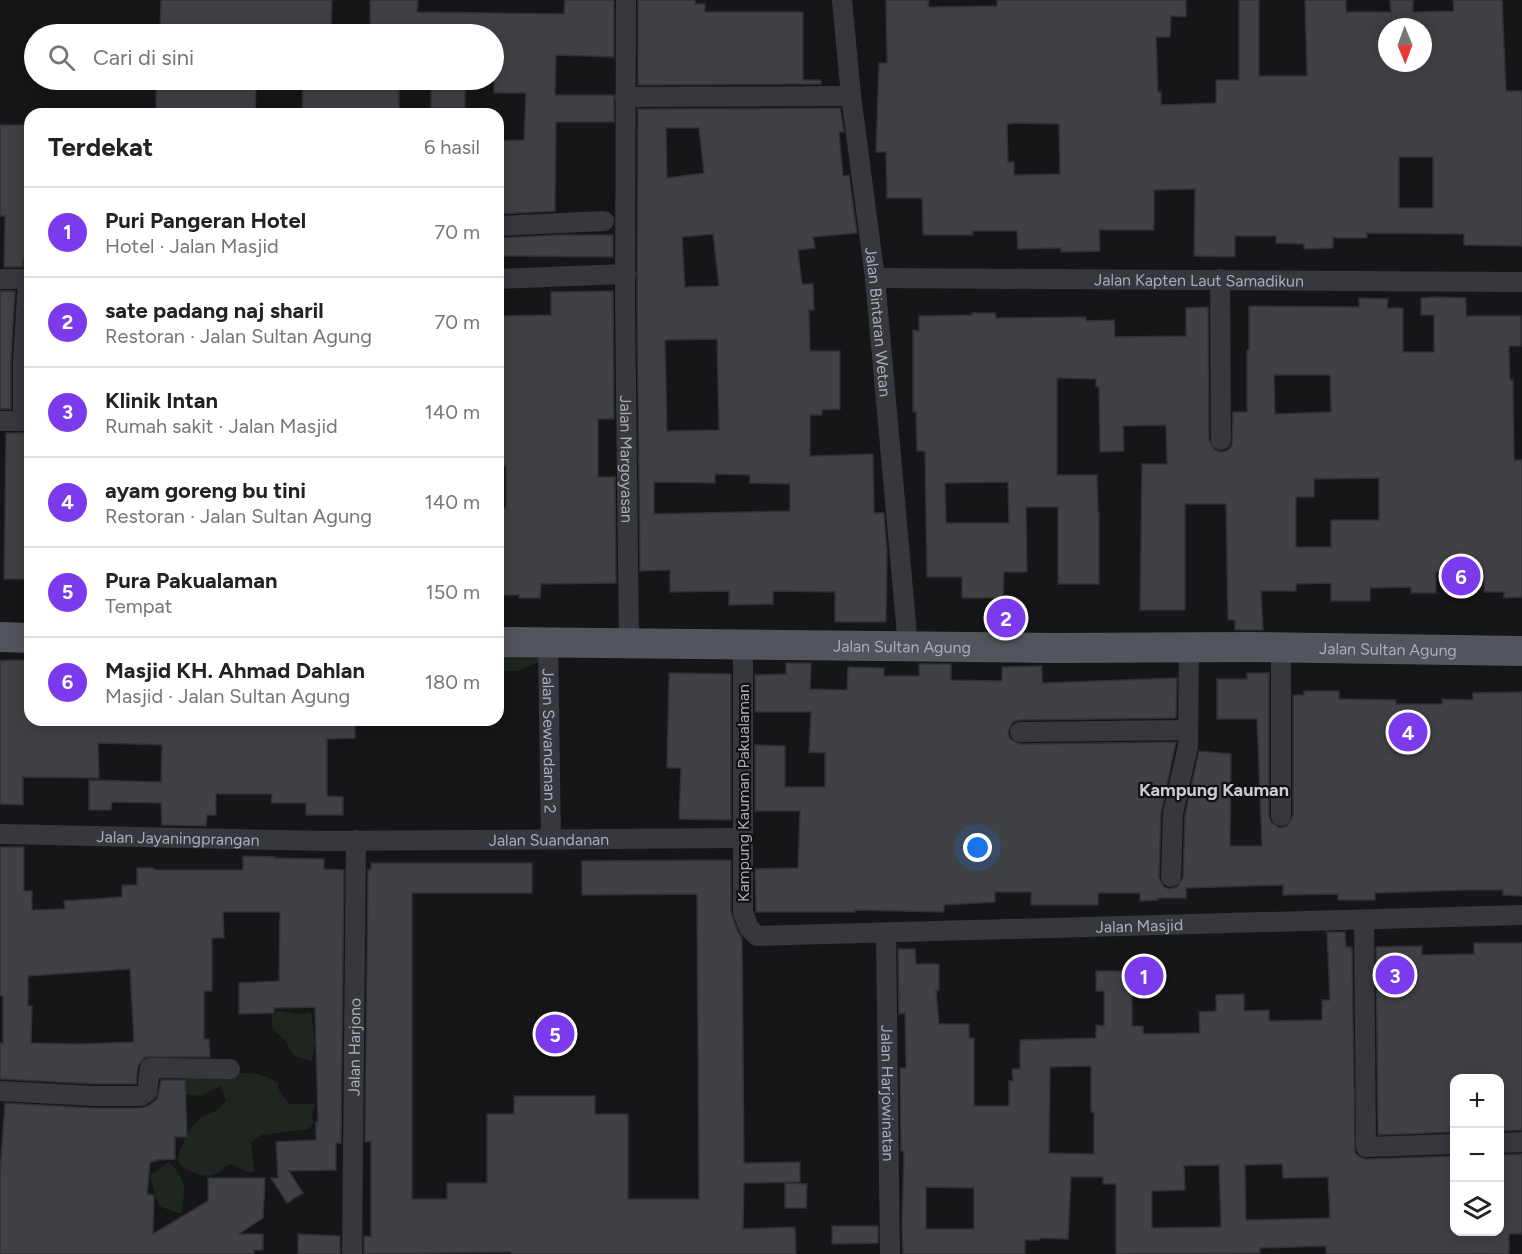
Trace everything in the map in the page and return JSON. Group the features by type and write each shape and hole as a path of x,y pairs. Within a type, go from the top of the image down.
{"main road":[{"path":"0,638 24,638"},
{"name":"Jalan Sultan Agung","path":"504,642 1053,648 1281,647 1522,651"}],"street":[{"name":"Jalan Margoyasan","path":"626,0 629,643"},
{"name":"Jalan Bintaran Wetan","path":"843,0 851,96 875,278 908,646"},
{"path":"625,97 851,96"},
{"path":"504,226 604,221"},
{"path":"504,279 626,274"},
{"name":"Jalan Kapten Laut Samadikun","path":"875,278 1522,282"},
{"path":"0,279 24,279"},
{"path":"1220,279 1221,441"},
{"path":"0,421 23,421 24,347"},
{"name":"Jalan Sewandanan 2","path":"548,642 551,839"},
{"name":"Kampung Kauman Pakualaman","path":"743,645 743,912 749,928 757,936"},
{"path":"1171,877 1173,813 1188,746 1189,647"},
{"path":"1281,647 1281,816"},
{"path":"1020,732 1188,730"},
{"name":"Jalan Jayaningprangan","path":"0,834 356,840"},
{"name":"Jalan Suandanan","path":"356,840 743,837"},
{"name":"Jalan Harjono","path":"352,1254 356,840"},
{"name":"Jalan Masjid","path":"757,936 1522,915"},
{"path":"1364,921 1366,1147 1450,1144"},
{"name":"Jalan Harjowinatan","path":"886,933 890,1254"},
{"path":"0,1091 141,1096 147,1092 150,1068 230,1069"},
{"path":"1504,1143 1522,1142"}],"shaded area":[{"path":"504,640 542,647 539,662 518,671 504,671"},
{"path":"279,1011 296,1014 311,1013 315,1041 312,1061 296,1057 290,1051 287,1042 273,1030 271,1015"},
{"path":"219,1072 259,1074 278,1082 279,1090 289,1104 315,1104 312,1115 314,1123 309,1129 261,1135 251,1142 254,1172 248,1172 230,1164 208,1176 187,1170 177,1159 183,1142 200,1119 217,1110 226,1100 220,1086 201,1096 184,1094 178,1083 187,1077"},
{"path":"169,1162 180,1175 184,1186 182,1214 161,1207 156,1198 150,1175"}],"building":[{"path":"161,0 332,0 331,24 160,24"},
{"path":"370,0 418,0 417,12 564,14 565,0 614,0 614,57 556,55 555,95 614,95 614,122 556,122 555,211 504,214 504,141 524,140 526,93 494,93 494,90 504,90 504,24 370,24"},
{"path":"638,0 695,0 695,4 705,4 705,12 803,12 803,80 821,80 821,84 638,85"},
{"path":"886,0 929,0 928,7 997,6 997,0 1186,0 1186,17 1171,16 1170,37 1156,37 1158,92 1161,92 1161,105 1216,103 1216,80 1239,80 1239,0 1259,0 1259,76 1307,76 1305,0 1346,0 1346,12 1391,12 1390,0 1413,0 1413,12 1454,11 1453,0 1502,0 1506,91 1522,91 1522,246 1464,245 1464,234 1367,233 1367,238 1333,238 1333,248 1304,249 1304,244 1276,243 1276,236 1235,236 1235,257 1194,256 1195,189 1154,190 1154,230 1099,230 1100,251 1061,252 1061,248 1018,249 1017,231 973,231 973,235 923,235 922,198 887,198 886,152 876,152 879,63 887,63","holes":["1007,124 1059,124 1060,174 1014,175 1014,162 1008,162","1399,157 1433,157 1433,208 1399,208"]},
{"path":"156,90 256,90 255,108 156,108"},
{"path":"303,90 399,90 399,108 302,108"},
{"path":"431,90 465,90 465,108 431,108"},
{"path":"840,108 844,132 839,132 843,176 849,175 857,233 813,237 815,248 798,250 802,284 813,284 814,310 809,310 810,351 840,351 840,409 822,410 822,415 810,415 810,456 873,454 874,513 884,513 887,551 886,622 835,622 835,592 773,591 773,604 729,605 729,591 670,592 670,570 640,571 637,303 638,109","holes":["666,128 699,128 704,173 667,178","713,234 719,286 685,287 682,237","717,339 719,430 667,431 665,340","715,474 750,475 750,483 790,484 790,511 654,514 654,482 715,483"]},
{"path":"0,125 24,125 23,267 4,267 5,216 0,216"},
{"path":"613,235 613,257 504,256 504,238"},
{"path":"0,291 15,291 11,409 0,409"},
{"path":"613,291 614,419 598,419 598,477 615,477 616,583 541,584 540,598 519,598 519,595 504,595 506,466 504,466 504,316 551,315 551,292"},
{"path":"1359,298 1388,299 1387,308 1403,308 1403,352 1434,352 1434,315 1421,315 1421,298 1466,298 1466,316 1521,316 1521,346 1509,346 1510,380 1513,380 1514,460 1522,460 1522,597 1504,598 1504,592 1484,592 1484,571 1436,572 1436,593 1411,593 1411,587 1370,588 1370,601 1331,601 1331,583 1296,584 1296,591 1261,591 1263,630 1235,630 1235,620 1228,620 1226,504 1185,504 1185,610 1140,610 1142,464 1167,464 1166,425 1123,426 1124,451 1100,452 1099,387 1096,387 1096,379 1057,378 1057,475 1097,475 1099,584 1058,584 1058,507 1026,507 1027,572 1004,572 1003,598 962,598 962,577 927,577 925,451 917,451 916,412 913,412 913,330 919,331 919,316 995,313 996,318 1086,317 1086,321 1114,320 1115,337 1186,336 1186,308 1208,307 1209,440 1215,450 1222,452 1228,450 1232,445 1233,412 1247,412 1249,306 1359,307","holes":["1274,375 1330,375 1331,412 1275,414","1379,478 1379,520 1331,520 1331,547 1296,547 1296,497 1314,497 1314,479","1008,482 1009,523 946,523 945,483"]},
{"path":"6,433 23,433 24,579 4,579"},
{"path":"24,660 24,726 355,726 355,738 327,739 327,796 343,797 343,815 306,815 306,803 271,803 272,794 216,794 216,815 207,815 206,826 162,825 161,803 112,802 111,810 89,810 89,780 161,782 162,745 134,744 98,743 99,778 23,777 23,805 0,804 0,661"},
{"path":"786,663 811,663 810,689 847,690 848,667 884,668 884,676 919,676 919,664 951,664 951,680 1002,681 1002,667 1042,666 1042,683 1177,678 1176,718 1020,720 1013,722 1008,732 1010,739 1020,744 1176,742 1161,813 1159,877 1164,887 1170,889 1177,887 1183,878 1185,815 1199,751 1231,754 1230,846 1262,846 1257,719 1217,719 1217,679 1247,679 1247,673 1269,673 1269,816 1271,822 1280,828 1287,826 1293,816 1293,695 1304,695 1304,691 1339,691 1339,699 1396,700 1396,704 1442,704 1442,699 1473,700 1473,693 1522,692 1522,896 1503,895 1503,890 1466,890 1375,893 1375,900 1338,900 1338,894 1283,895 1283,885 1186,888 1186,898 1158,898 1158,900 1140,901 1140,893 1098,893 1098,905 1031,905 1031,892 995,892 995,902 944,905 944,912 855,910 855,912 756,912 755,869 798,868 800,811 755,811 755,745 785,746 785,787 825,787 825,753 809,752 811,712 755,712 755,675 786,674"},
{"path":"669,673 731,674 731,820 679,819 681,768 667,768"},
{"path":"0,847 24,847 24,891 32,891 32,910 65,909 64,901 122,897 122,885 137,885 137,868 243,870 243,856 324,859 324,869 344,870 341,1143 336,1143 336,1170 289,1171 303,1193 287,1203 271,1178 278,1178 276,1142 316,1140 316,1122 318,1122 315,1007 274,1008 274,1013 239,1014 239,983 279,981 280,912 223,912 224,938 212,938 212,991 204,991 204,1039 209,1039 210,1057 145,1057 138,1066 136,1084 0,1079 3,996 0,996","holes":["130,969 134,1042 31,1043 32,1006 28,1006 28,976"]},
{"path":"731,860 731,912 742,938 744,1163 800,1162 800,1182 744,1183 743,1229 795,1227 796,1254 511,1254 511,1252 364,1254 364,1236 371,1237 371,1142 365,1142 368,870 371,870 371,863 532,863 532,893 412,893 412,1199 447,1199 447,1183 487,1183 487,1114 514,1114 514,1096 595,1096 595,1114 628,1114 628,1199 699,1199 697,894 582,895 582,861"},
{"path":"1327,932 1345,932 1346,947 1352,947 1355,1153 1366,1159 1450,1156 1450,1236 1504,1236 1504,1155 1522,1154 1522,1234 1509,1234 1509,1254 1326,1254 1326,1246 1260,1248 1260,1253 1116,1254 1116,1184 1103,1184 1103,1177 1071,1177 1068,1239 1025,1240 1025,1254 903,1254 904,1151 901,1151 900,1068 906,1068 905,1013 899,1014 898,949 915,949 916,964 939,964 939,990 936,990 939,1024 969,1024 969,1038 974,1038 974,1106 1009,1106 1009,1081 1013,1081 1012,1069 1020,1069 1020,1040 1096,1038 1096,1025 1104,1026 1104,991 1096,991 1096,971 1132,971 1132,1026 1143,1026 1143,1034 1200,1033 1199,1012 1216,1011 1216,995 1244,994 1244,1011 1269,1010 1269,1021 1322,1020 1322,1000 1330,1000","holes":["1091,1066 1094,1154 1049,1153 1050,1067","1282,1164 1283,1178 1328,1177 1330,1218 1246,1220 1245,1165","1219,1165 1221,1227 1152,1228 1152,1191 1185,1190 1184,1166","926,1187 974,1188 974,1229 926,1229"]},
{"path":"1474,943 1522,943 1522,1130 1504,1131 1504,1074 1450,1074 1450,1132 1378,1135 1376,947 1422,946 1422,955 1474,954"},
{"path":"161,1080 185,1080 187,1137 175,1137 175,1159 150,1162 147,1194 154,1195 153,1234 208,1201 208,1178 265,1178 263,1218 239,1234 263,1234 263,1250 254,1250 254,1254 0,1254 0,1173 5,1103 141,1108 157,1099"},
{"path":"785,1183 807,1184 806,1208 785,1208"},
{"path":"832,1226 878,1226 878,1243 832,1244"},
{"path":"298,1234 340,1236 340,1254 298,1254"}],"place":[{"name":"Masjid KH. Ahmad Dahlan","path":"1461,576"},
{"name":"sate padang naj sharil","path":"1006,618"},
{"name":"ayam goreng bu tini","path":"1408,732"},
{"name":"Klinik Intan","path":"1395,975"},
{"name":"Puri Pangeran Hotel","path":"1144,976"},
{"name":"Pura Pakualaman","path":"555,1034"}],"district":[{"name":"Kampung Kauman","path":"1214,790"}]}
